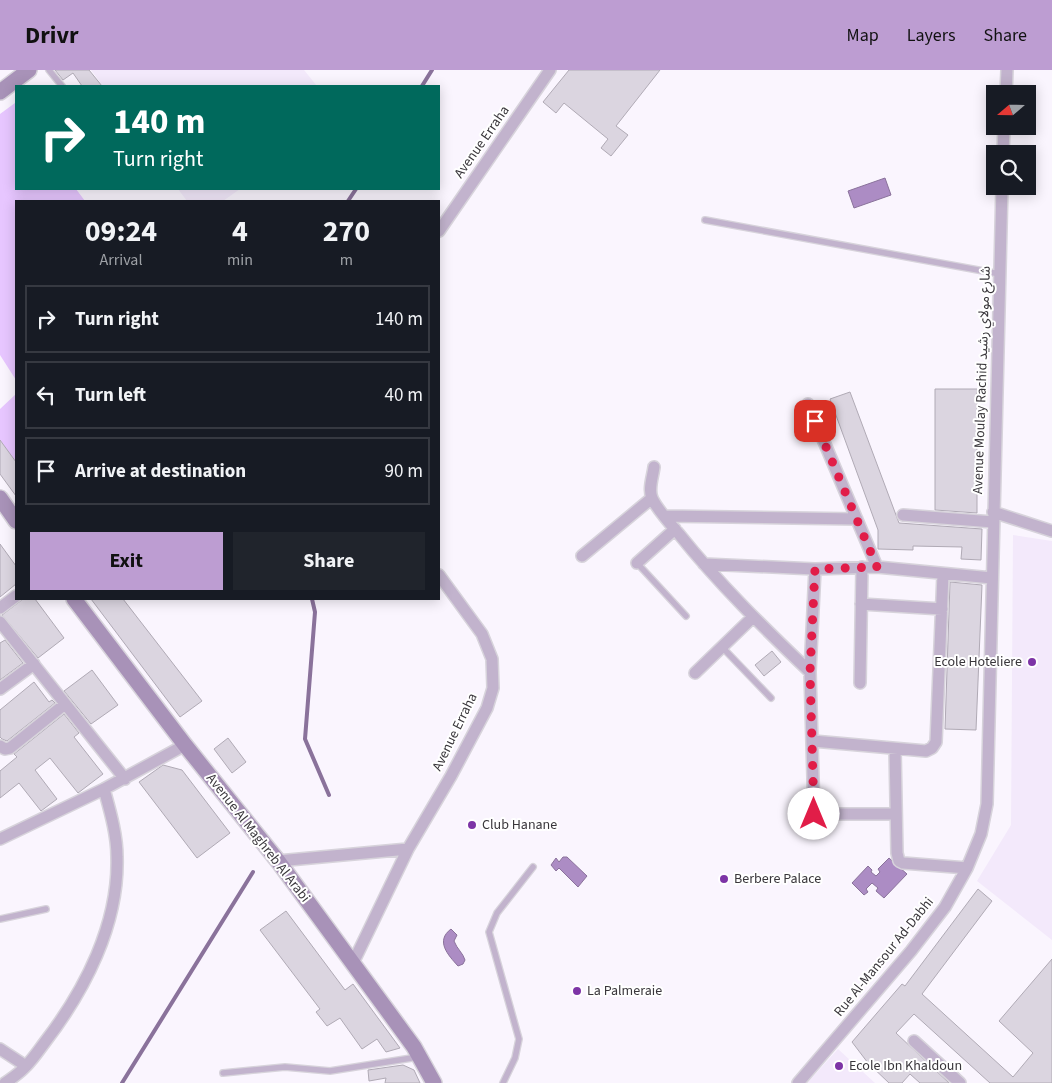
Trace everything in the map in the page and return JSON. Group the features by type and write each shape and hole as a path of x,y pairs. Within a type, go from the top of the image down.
{"main road":[{"path":"0,92 30,70"},
{"path":"0,498 15,519"},
{"name":"Avenue Al Maghreb Al Arabi","path":"75,600 185,745 278,861 420,1056 434,1083"}],"street":[{"name":"Avenue Erraha","path":"440,230 550,70"},
{"path":"1006,85 1007,70"},
{"name":"Avenue Moulay Rachid شارع مولاي رشيد","path":"1002,195 993,517 1052,531"},
{"path":"808,404 877,567"},
{"path":"654,467 651,489 652,498 665,516 704,564 753,617 810,672"},
{"path":"582,556 652,498"},
{"path":"903,515 993,517"},
{"path":"665,516 857,519"},
{"name":"Rue Al-Mansour Ad-Dabhi","path":"798,1083 945,907 967,868 981,834 987,804 993,517"},
{"path":"637,563 675,529"},
{"path":"704,564 815,569 877,567 992,578"},
{"path":"860,683 862,567"},
{"path":"815,569 810,672 814,814 896,814"},
{"path":"813,741 926,752 932,748 936,742 943,574"},
{"name":"Avenue Erraha","path":"353,962 408,849 470,742 487,708 493,688 492,659 482,634 440,576"},
{"path":"0,608 15,597"},
{"path":"861,604 942,610"},
{"path":"695,673 753,617"},
{"path":"0,622 124,779"},
{"path":"0,689 34,664"},
{"path":"0,746 5,749 10,748 65,704"},
{"path":"0,839 124,779 185,745"},
{"path":"895,749 896,853 899,861 903,863 967,868"},
{"path":"5,1083 26,1066 61,1021 89,972 109,919 115,899 118,855 114,828 104,789"},
{"path":"278,861 408,849"},
{"path":"914,1041 960,1083"},
{"path":"0,1049 26,1066"}],"lane":[{"path":"49,70 61,85"},
{"path":"704,220 1000,274"},
{"path":"637,563 686,616"},
{"path":"722,647 771,698"},
{"path":"503,1083 516,1058 519,1038 489,932 497,913 533,867"},
{"path":"0,919 46,909"},
{"path":"222,1073 285,1067 336,1070 420,1056"}],"shaded area":[{"path":"91,70 304,70 316,85 102,85"},
{"path":"15,103 15,190 77,190 84,200 15,200 15,378 0,355 0,114"},
{"path":"885,178 891,195 854,208 848,191"},
{"path":"179,190 239,190 224,200 186,200"},
{"path":"15,395 15,461 0,440 0,409"},
{"name":"Ecole Hoteliere","path":"1013,535 1052,541 1052,940 977,881 1011,825"},
{"path":"563,857 567,857 587,876 578,887 559,868 556,871 551,865 556,858 559,862"},
{"path":"889,858 907,874 884,898 876,891 878,888 872,883 866,889 868,892 864,895 852,883 868,866 876,876 880,872 878,869"},
{"path":"451,929 457,935 454,941 465,960 463,964 458,966 447,953 444,943 446,934"},
{"name":"Ecole Ibn Khaldoun","path":"838,1049 875,1083 807,1083"}],"building":[{"path":"55,70 89,70 101,85 81,85 73,73 63,80"},
{"path":"569,70 660,70 616,126 628,135 611,156 601,148 608,139 564,103 556,113 543,102"},
{"path":"935,389 977,389 977,513 935,510"},
{"path":"850,392 899,523 982,529 981,560 961,559 962,547 913,546 913,550 878,549 878,530 830,399"},
{"path":"0,440 15,461 15,495 0,474"},
{"path":"0,544 15,565 15,585 0,597"},
{"path":"950,582 982,585 976,730 945,729"},
{"path":"22,600 36,600 64,638 38,658 2,615"},
{"path":"92,600 124,600 202,701 180,717"},
{"path":"5,640 23,663 0,680 0,643"},
{"path":"772,651 781,662 764,676 755,665"},
{"path":"92,670 118,705 91,724 64,691"},
{"path":"34,682 49,702 52,700 55,703 7,741 2,739 0,737 0,710"},
{"path":"64,714 79,733 74,737 103,774 78,793 50,758 35,770 57,799 41,811 19,783 0,798 0,771 17,757 14,754"},
{"path":"228,738 246,762 232,773 214,749"},
{"path":"163,765 182,770 230,833 197,858 139,782"},
{"path":"978,889 992,901 922,994 1013,1077 1033,1053 999,1021 1052,959 1052,1083 990,1083 914,1014 896,1033 949,1083 920,1083 910,1074 902,1083 889,1083 868,1063 852,1042 902,984 905,986"},
{"path":"286,911 345,990 353,984 400,1048 386,1052 377,1039 362,1049 340,1018 327,1026 316,1012 320,1009 260,930"},
{"path":"403,1065 414,1070 420,1083 385,1083 386,1078 369,1081 368,1070"}],"waterway":[{"path":"423,85 432,70"},
{"path":"349,200 355,190"},
{"path":"312,600 315,612 305,739 329,795"},
{"path":"122,1083 253,872"}],"place":[{"name":"Ecole Hoteliere","path":"1032,662"},
{"name":"Club Hanane","path":"472,825"},
{"name":"Berbere Palace","path":"724,879"},
{"name":"La Palmeraie","path":"577,991"},
{"name":"Ecole Ibn Khaldoun","path":"839,1066"}],"route":[{"path":"814,814 810,672 815,569 877,567 815,421"}]}
